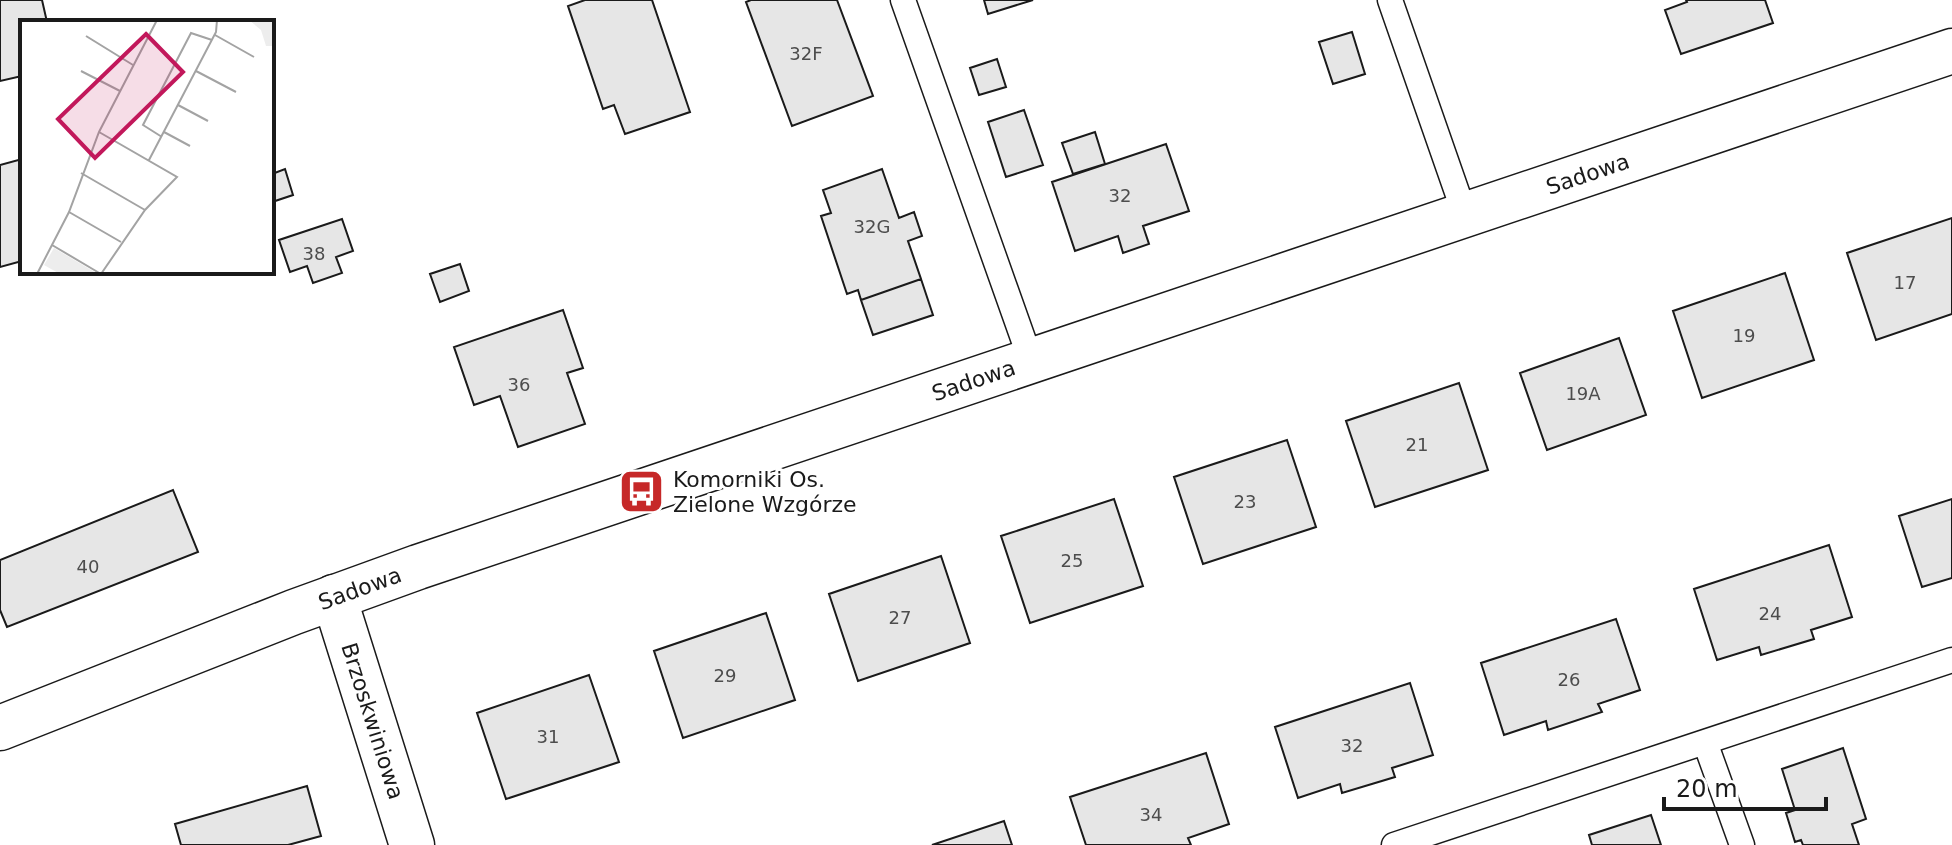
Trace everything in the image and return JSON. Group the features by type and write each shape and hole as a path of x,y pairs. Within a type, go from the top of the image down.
{"street":[{"name":"Sadowa","path":"0,728 334,597 1952,51"},
{"name":"Brzoskwiniowa","path":"334,597 412,845"}],"lane":[{"path":"903,0 1031,361"},
{"path":"1390,0 1465,215"},
{"path":"1394,845 1952,660"},
{"path":"1705,742 1742,845"}],"building":[{"path":"0,0 42,0 47,20 20,20 20,76 0,81"},
{"path":"585,0 652,0 690,112 625,134 614,105 603,109 568,6"},
{"path":"837,0 873,96 792,126 746,2"},
{"path":"984,0 1033,0 988,14"},
{"path":"1686,0 1765,0 1773,23 1681,54 1665,10"},
{"path":"1352,32 1365,74 1333,84 1319,42"},
{"path":"997,59 1006,87 979,95 970,68"},
{"path":"1024,110 1043,165 1006,177 988,122"},
{"path":"1095,132 1105,164 1073,174 1062,143"},
{"path":"1166,144 1189,211 1143,226 1149,244 1123,253 1118,236 1075,251 1052,182"},
{"path":"20,160 20,262 0,267 0,165"},
{"path":"285,169 293,195 274,201 274,173"},
{"path":"882,169 899,218 914,212 922,236 908,241 921,279 861,300 858,290 847,294 821,216 831,213 823,190"},
{"path":"1952,218 1952,314 1876,340 1847,253"},
{"path":"342,219 353,251 336,257 342,273 313,283 307,266 290,272 279,240"},
{"path":"460,264 469,291 440,302 430,274"},
{"path":"1785,273 1814,360 1702,398 1673,311"},
{"path":"921,279 933,315 873,335 861,300"},
{"path":"563,310 583,368 567,373 585,424 518,447 500,396 474,405 454,347"},
{"path":"1619,338 1646,415 1547,450 1520,373"},
{"path":"1459,383 1488,470 1375,507 1346,421"},
{"path":"1287,440 1316,527 1203,564 1174,477"},
{"path":"173,490 198,552 7,627 0,610 0,560"},
{"path":"1114,499 1143,586 1030,623 1001,536"},
{"path":"1952,499 1952,578 1922,587 1899,516"},
{"path":"1829,545 1852,617 1811,630 1814,639 1761,655 1759,647 1717,660 1694,589"},
{"path":"941,556 970,643 858,681 829,594"},
{"path":"766,613 795,700 683,738 654,651"},
{"path":"1616,619 1640,690 1598,704 1602,712 1548,730 1546,721 1504,735 1481,663"},
{"path":"589,675 619,762 506,799 477,713"},
{"path":"1410,683 1433,755 1392,768 1395,777 1342,793 1340,784 1298,798 1275,727"},
{"path":"1843,748 1866,819 1852,824 1859,845 1803,845 1801,840 1795,842 1786,813 1795,810 1782,769"},
{"path":"1206,753 1229,824 1188,838 1191,845 1086,845 1070,797"},
{"path":"307,786 321,836 288,845 181,845 175,824"},
{"path":"1651,815 1661,845 1592,845 1589,835"},
{"path":"1004,821 1012,845 932,845"}],"place":[{"name":"Komorniki Os. Zielone Wzgórze","path":"642,492"}]}
